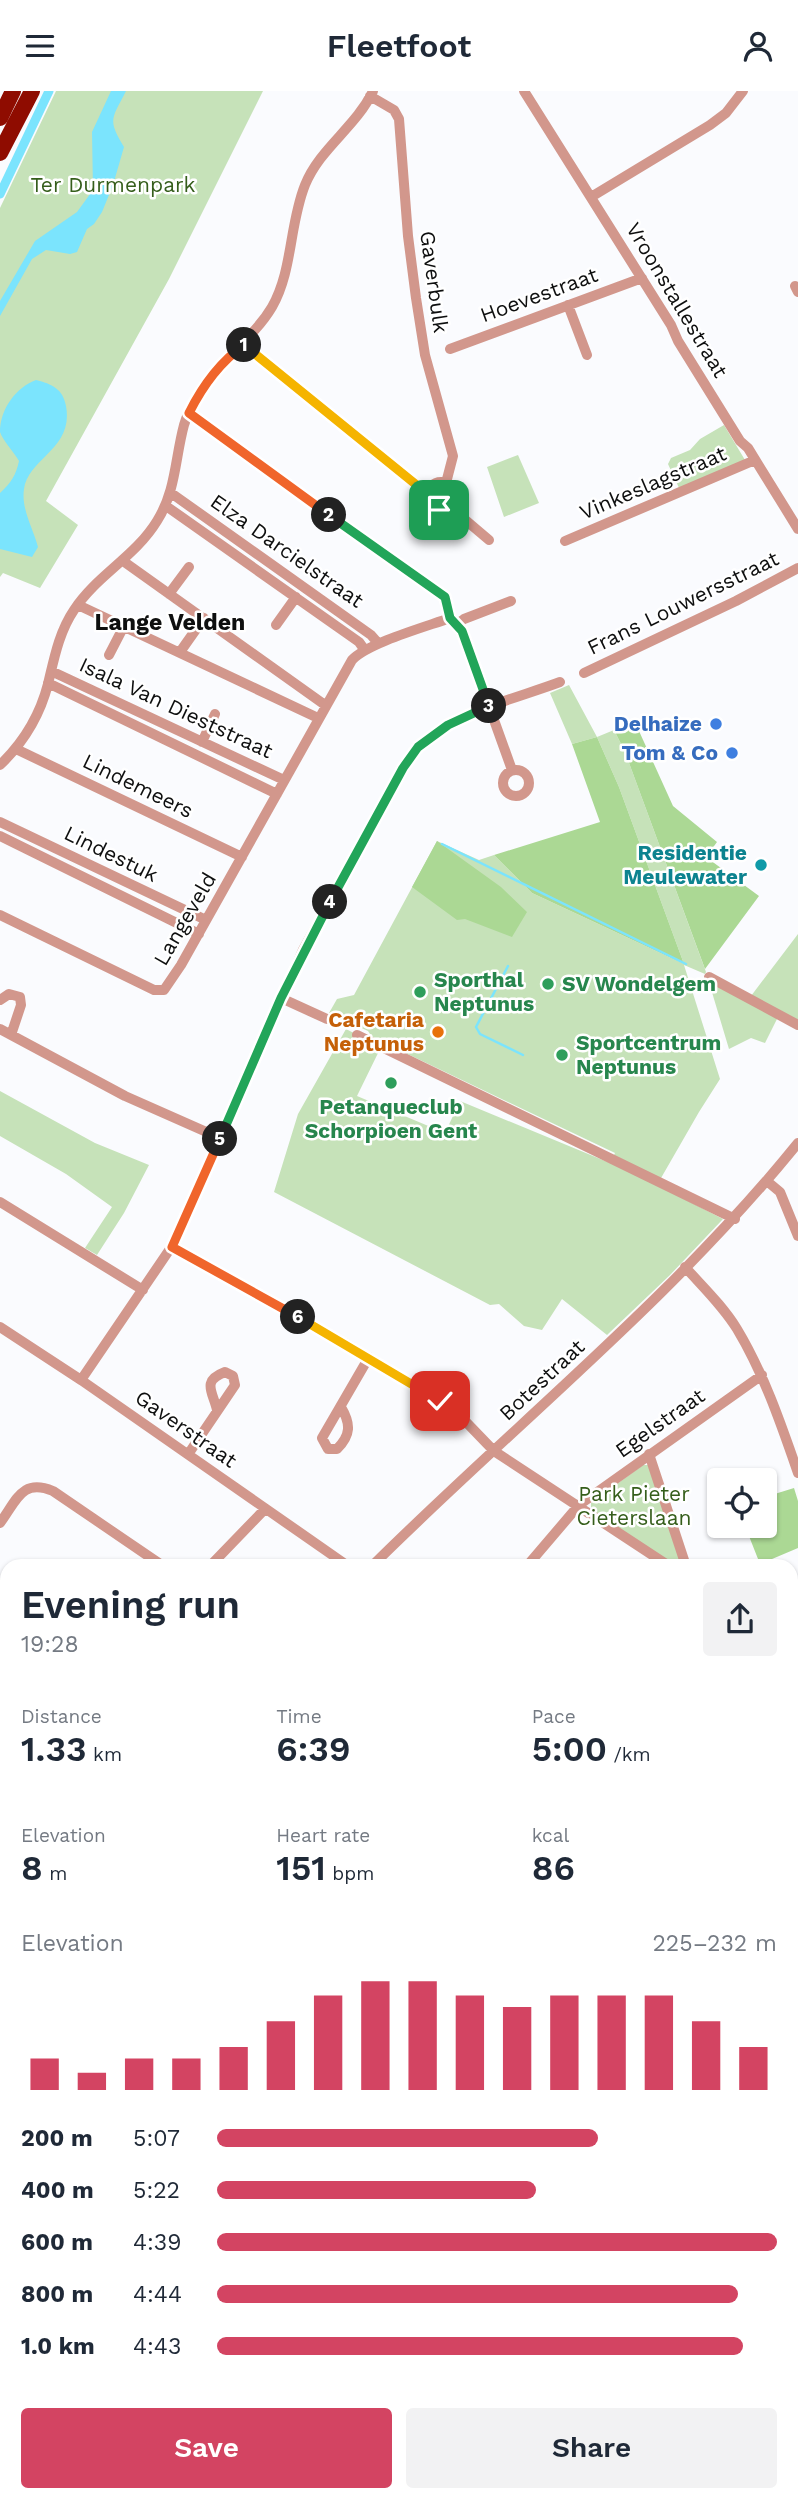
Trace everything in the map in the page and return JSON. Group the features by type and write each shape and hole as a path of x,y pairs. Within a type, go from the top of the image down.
{"highway":[{"path":"0,118 13,91"},
{"path":"0,153 32,91"}],"street":[{"name":"Vroonstallestraat","path":"524,91 671,325 677,341 798,529"},
{"path":"591,197 710,125 726,113 743,91"},
{"path":"0,765 16,750 29,731 48,684 63,631 78,605 106,574 141,543 166,506 172,493 184,423 199,393 217,370 243,345 271,309 281,289 299,201 306,183 330,145 359,114 371,94"},
{"name":"Gaverbulk","path":"371,94 394,110 399,119 416,299 425,355 453,456 446,483"},
{"name":"Hoevestraat","path":"450,349 642,278"},
{"path":"568,305 587,355"},
{"path":"243,345 419,487 429,489"},
{"path":"189,413 445,597 454,621 462,631 512,770"},
{"name":"Vinkeslagstraat","path":"565,541 755,460"},
{"path":"436,483 446,483 452,487 454,501 450,507 442,510 432,506 428,500 429,489 436,483"},
{"name":"Elza Darcielstraat","path":"172,493 263,556 371,635 378,643"},
{"name":"Elza Darcielstraat","path":"166,506 359,642 364,649"},
{"path":"450,507 489,540"},
{"path":"246,561 263,556"},
{"path":"123,561 325,705"},
{"path":"169,594 189,567"},
{"name":"Frans Louwersstraat","path":"584,673 736,601 798,568"},
{"path":"276,625 296,597"},
{"path":"78,605 317,717 352,660 364,649 464,619 511,601"},
{"path":"180,652 204,618"},
{"path":"109,656 124,626"},
{"name":"Isala Van Dieststraat","path":"51,671 284,780"},
{"path":"81,1380 172,1247 281,998 309,940 403,768 418,747 448,725 560,682"},
{"name":"Isala Van Dieststraat","path":"48,684 277,794"},
{"path":"202,742 215,714"},
{"name":"Langeveld","path":"0,915 159,991 170,983 199,933 317,717"},
{"name":"Lindemeers","path":"16,750 242,857"},
{"name":"Lindestuk","path":"0,822 206,920"},
{"name":"Lindestuk","path":"0,836 199,933"},
{"path":"709,977 798,1025"},
{"path":"0,1000 9,993 20,997 11,1035"},
{"path":"281,998 327,1019"},
{"path":"0,1029 125,1096 220,1138"},
{"path":"357,1035 735,1219"},
{"name":"Botestraat","path":"379,1559 617,1336 735,1219 798,1143"},
{"path":"768,1182 780,1192 798,1236"},
{"path":"0,1202 142,1290"},
{"path":"172,1247 369,1357 440,1401 467,1423 494,1451 579,1504 657,1559"},
{"path":"685,1267 737,1328 762,1375 798,1473"},
{"name":"Gaverstraat","path":"2,1333 81,1380 338,1559"},
{"path":"341,1407 369,1357"},
{"name":"Egelstraat","path":"533,1559 579,1504 762,1375"},
{"path":"188,1453 217,1410"},
{"path":"649,1454 684,1559"},
{"path":"0,1523 25,1490 33,1485 42,1486 153,1559"},
{"path":"217,1559 265,1509"}],"green space":[{"name":"Ter Durmenpark","path":"56,91 263,91 169,279 46,501 78,525 40,588 3,573 0,577 0,208"},
{"path":"724,425 745,460 679,488 668,464 671,458 690,450 700,439"},
{"path":"518,455 539,503 504,517 487,467"},
{"path":"569,685 597,737 572,744 550,693"},
{"path":"645,726 639,731 673,806 717,842 706,857 759,896 705,969 625,752 614,730"},
{"path":"614,730 625,752 706,972 705,974 684,965 720,1079 657,1185 723,1219 670,1275 607,1335 562,1299 542,1330 524,1326 499,1304 490,1305 274,1192 298,1114 346,1029 381,1047 357,1096 445,1133 460,1101 610,1163 615,1153 372,1037 368,1031 329,1013 337,999 354,995 437,841 479,860 494,855 532,893 684,964 619,787 597,737"},
{"path":"597,737 619,787 684,964 532,893 494,855 600,822 572,744"},
{"path":"437,841 501,887 527,912 512,937 465,919 457,920 412,887"},
{"path":"798,934 798,1021 751,996"},
{"path":"708,979 778,1017 765,1043 751,1038 729,1049"},
{"path":"0,1091 95,1143 149,1165 124,1213 97,1255 85,1248 112,1207 66,1174 0,1136"},
{"name":"Park Pieter Cieterslaan","path":"643,1465 648,1465 682,1559 660,1559 591,1509 591,1503"},
{"path":"794,1488 798,1501 798,1548 772,1559 758,1559 750,1538 777,1538 777,1493"}],"water":[{"path":"111,91 126,91 113,119 115,130 124,147 102,212 87,229 77,252 70,254 46,250 32,259 0,316 0,301 35,241 77,212 93,190 92,132"},
{"path":"36,380 59,391 65,400 67,421 57,443 27,478 24,489 26,511 38,547 32,557 0,549 0,493 12,479 19,461 0,432 6,407 16,393"}],"waterway":[{"path":"0,194 49,91"},
{"path":"442,844 686,964"},
{"path":"508,966 476,1027 480,1034 523,1055"}],"place":[{"name":"Delhaize","path":"716,724"},
{"name":"Tom & Co","path":"732,753"},
{"name":"Residentie Meulewater","path":"761,865"},
{"name":"SV Wondelgem","path":"548,984"},
{"name":"Sporthal Neptunus","path":"420,992"},
{"name":"Cafetaria Neptunus","path":"438,1032"},
{"name":"Sportcentrum Neptunus","path":"562,1055"},
{"name":"Petanqueclub Schorpioen Gent","path":"391,1083"}],"district":[{"name":"Lange Velden","path":"170,622"}],"route":[{"path":"439,510 428,500 429,489 419,487 243,345 217,370 199,393 189,413 445,597 450,618 462,631 489,708 433,734 418,747 403,768 303,950 172,1247 345,1343 440,1401"}]}
